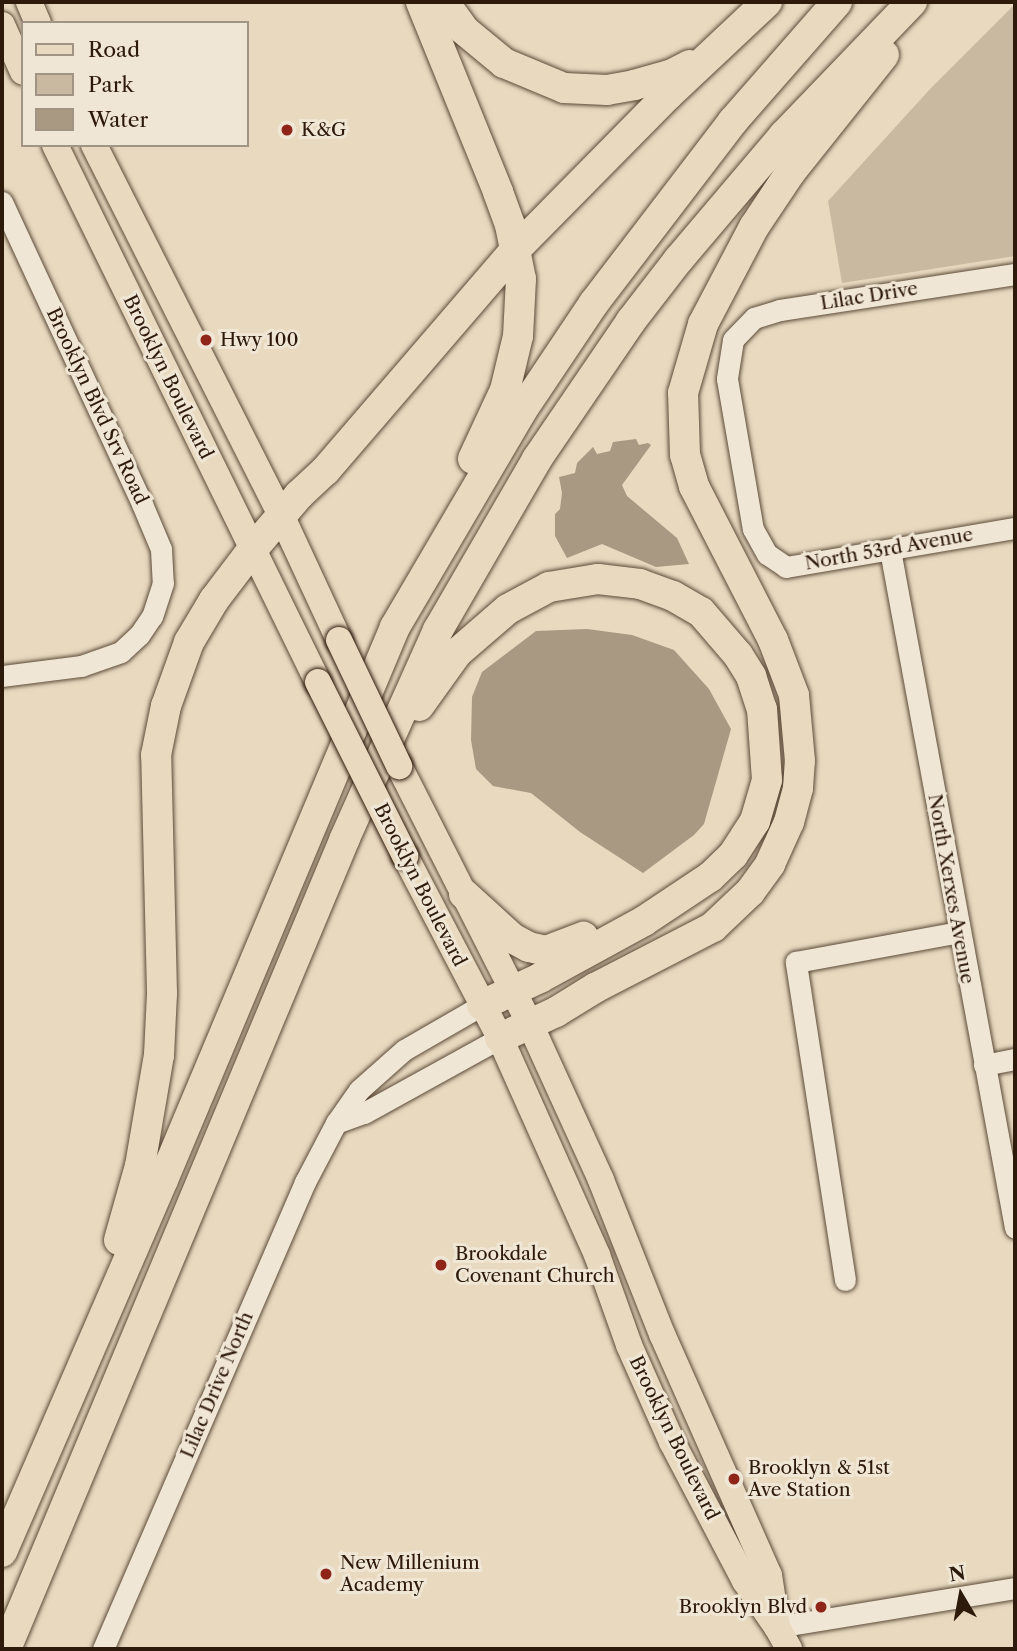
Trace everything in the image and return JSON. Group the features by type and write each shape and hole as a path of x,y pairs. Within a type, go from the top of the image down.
{"highway":[{"path":"2,1552 163,1180 395,627 505,390 518,336 522,305 521,279 498,192 421,2"},
{"path":"444,2 464,30 504,63 564,88 607,90 634,85 670,75 718,48"},
{"path":"78,1373 135,1186 159,1055 162,993 155,785 159,731 189,642 214,600 252,550 514,251 767,2"},
{"path":"395,627 521,412 594,303 733,121 838,2"},
{"path":"6,1649 345,838 438,630 537,459 585,387 679,259 743,182 912,2"},
{"path":"500,1038 713,927 750,892 770,864 786,829 794,807 799,768 794,695 773,640 694,486 685,455 683,393 703,324 754,227 790,173 927,2"},
{"path":"345,838 421,702 474,636 532,594 578,580 616,579 673,596 701,612 738,655 757,692 767,742 764,798 747,836 710,877 644,921 482,1005"},
{"path":"464,894 512,938 529,947 546,951 568,944 710,877"}],"main road":[{"path":"29,2 37,21"},
{"path":"2,25 21,68"},
{"name":"Brooklyn Boulevard","path":"56,147 252,550 405,856 500,1038 597,1255 629,1345 672,1442 745,1581 783,1638"},
{"name":"Brooklyn Boulevard","path":"95,147 282,517 426,820 530,1024 601,1180 662,1334 769,1575 783,1638"}],"street":[{"name":"Brooklyn Blvd Srv Road","path":"2,202 161,549 163,583 152,616 139,635 121,652 81,666 2,676"},
{"name":"Lilac Drive","path":"767,554 753,529 727,379 733,340 754,318 780,310 1015,274"},
{"name":"North 53rd Avenue","path":"767,554 786,566 1015,528"},
{"name":"North Xerxes Avenue","path":"890,550 1015,1228"},
{"path":"845,1280 796,962 959,932"},
{"name":"Lilac Drive North","path":"103,1649 305,1182 336,1123 359,1090 404,1050 482,1005"},
{"path":"336,1123 364,1113 500,1038"},
{"path":"984,1065 1015,1059"},
{"path":"783,1638 1015,1588"}],"green space":[{"path":"1015,4 1015,256 842,283 828,201 931,88"}],"water":[{"path":"636,439 639,445 651,445 622,485 627,496 677,538 689,564 656,567 602,544 567,558 555,536 555,514 560,509 562,493 559,477 575,473 577,463 593,447 597,454 610,451 613,442"},
{"path":"587,629 632,635 674,650 709,689 731,729 704,824 694,835 643,873 580,832 531,793 493,786 476,769 471,740 472,697 482,672 536,631"}],"place":[{"name":"K&G","path":"287,130"},
{"name":"Hwy 100","path":"206,340"},
{"name":"Brookdale Covenant Church","path":"441,1265"},
{"name":"Brooklyn & 51st Ave Station","path":"734,1479"},
{"name":"New Millenium Academy","path":"326,1574"},
{"name":"Brooklyn Blvd","path":"821,1607"}]}
